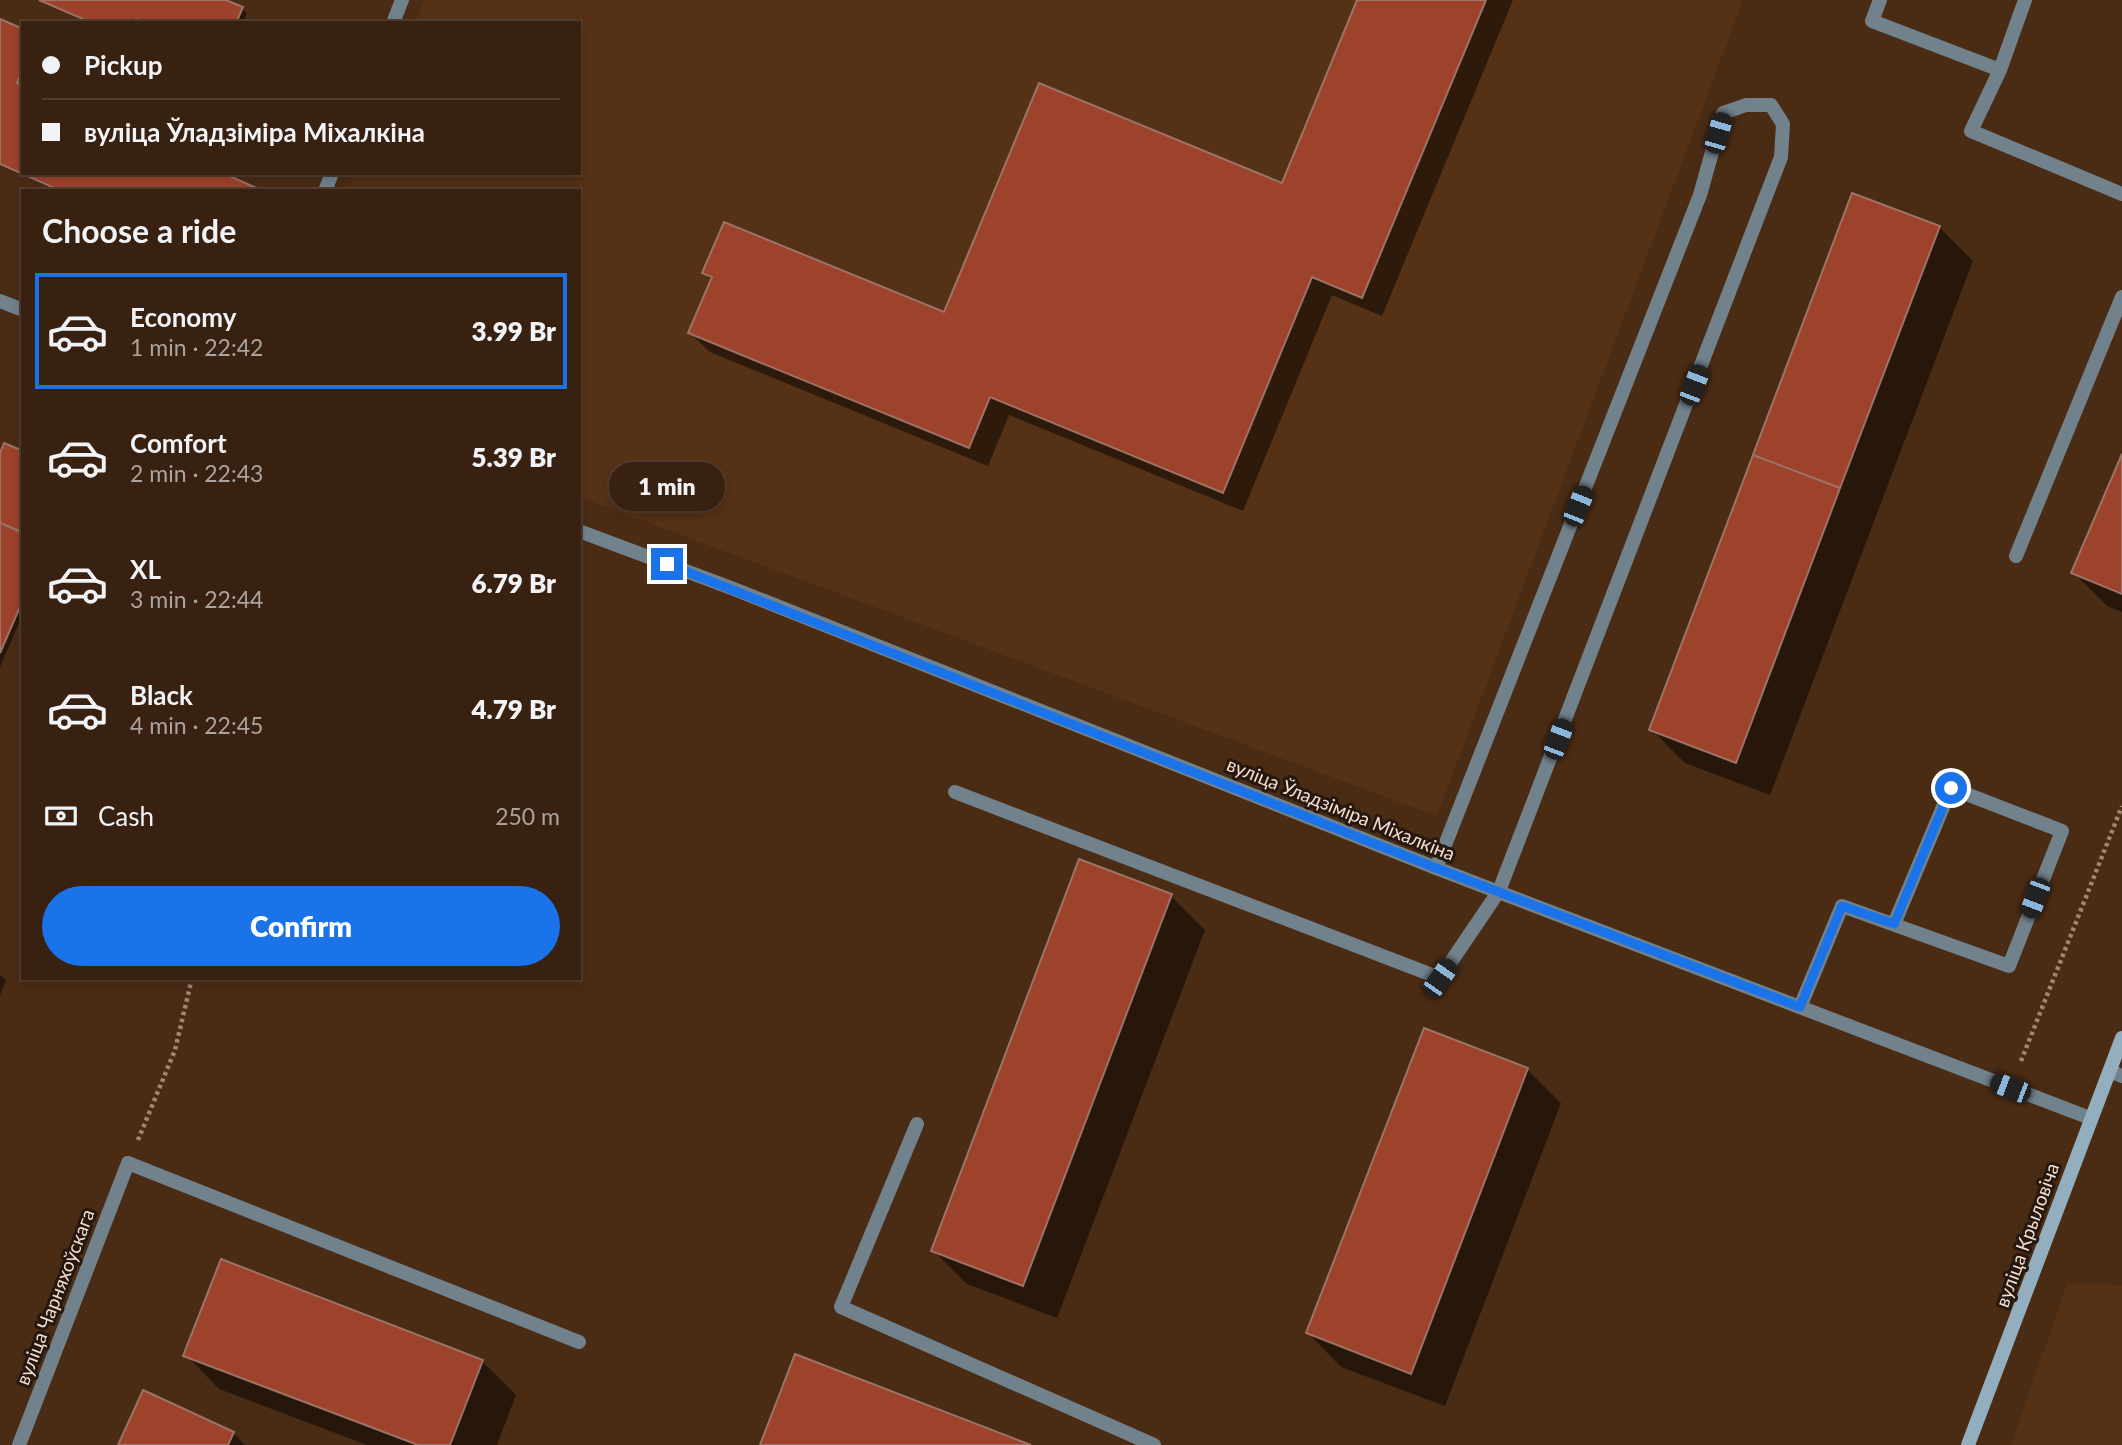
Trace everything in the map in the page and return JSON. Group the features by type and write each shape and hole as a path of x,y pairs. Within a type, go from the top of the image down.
{"main road":[{"name":"вуліца Крыловіча","path":"1969,1445 2090,1118 2116,1073 2122,1038"}],"street":[{"path":"394,21 402,0"},
{"path":"1880,0 1872,21 2000,70"},
{"path":"2025,0 2000,70 1971,131 2122,194"},
{"path":"955,792 1440,978 1499,891 1781,157 1783,124 1771,105 1746,105 1723,113 1700,195 1436,868"},
{"path":"2016,556 2122,298"},
{"path":"0,301 21,309"},
{"name":"вуліца Ўладзіміра Міхалкіна","path":"581,532 734,589 1436,868 2090,1118"},
{"path":"1800,1007 1842,906 2008,966 2062,831 1951,788 1894,924"},
{"path":"917,1124 841,1307 1154,1445"},
{"path":"128,1163 579,1342"},
{"name":"вуліца Чарняхоўскага","path":"19,1445 128,1163"}],"path":[{"path":"2010,1088 2122,806"},
{"path":"128,1163 175,1050 192,980"}],"shaded area":[{"path":"424,0 1743,0 1437,816 581,498 581,189 349,189 354,175 581,175 581,21 416,21"},
{"path":"2067,1284 2122,1285 2122,1445 2011,1445"}],"building":[{"path":"39,0 226,0 243,7 237,21 87,21"},
{"path":"1357,0 1486,0 1362,298 1312,277 1223,493 990,397 969,448 688,333 712,277 702,273 724,222 944,312 1039,83 1282,183"},
{"path":"0,19 21,28 21,74 17,83 21,84 21,173 0,164"},
{"path":"25,175 227,175 259,189 56,189"},
{"path":"1852,193 1940,226 1840,488 1753,455"},
{"path":"4,443 21,450 20,531 0,523 0,453"},
{"path":"2122,454 2122,594 2071,573"},
{"path":"1753,455 1840,488 1736,763 1649,730"},
{"path":"0,523 21,532 21,605 0,653"},
{"path":"1079,859 1172,894 1023,1286 931,1251"},
{"path":"1424,1028 1528,1068 1411,1374 1306,1333"},
{"path":"221,1259 483,1360 450,1445 418,1445 183,1356"},
{"path":"795,1354 1031,1445 760,1445"},
{"path":"143,1390 234,1432 228,1445 118,1445"}],"route":[{"path":"667,564 1436,868 1800,1007 1842,906 1894,924 1951,788"}]}
